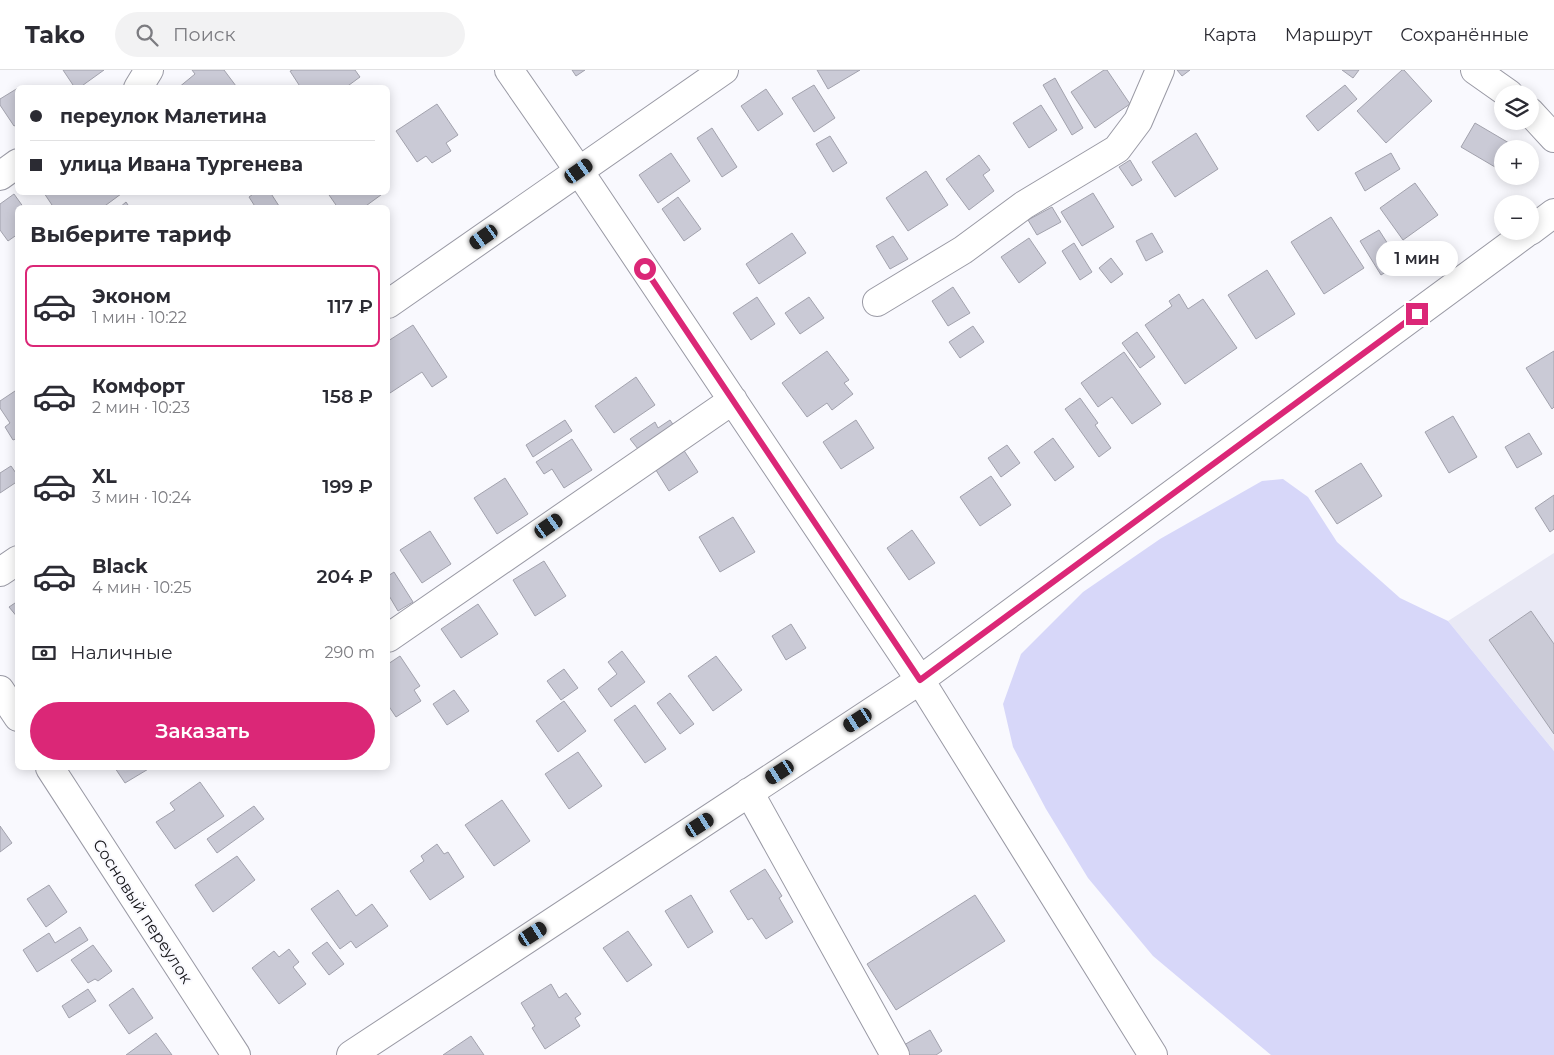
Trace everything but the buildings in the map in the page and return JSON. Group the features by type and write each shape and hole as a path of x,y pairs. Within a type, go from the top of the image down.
{"street":[{"path":"140,85 149,70"},
{"path":"509,70 579,171 920,680 1154,1055"},
{"path":"390,303 724,70"},
{"path":"877,302 963,250 1024,205 1117,149 1138,121 1160,70"},
{"path":"1475,70 1496,85"},
{"path":"1539,122 1554,138"},
{"path":"0,176 15,165"},
{"path":"1539,224 1554,213"},
{"path":"351,1055 920,680 1518,240"},
{"path":"390,637 732,400"},
{"path":"0,572 15,562"},
{"path":"0,690 15,712"},
{"name":"Сосновый переулок","path":"51,770 236,1055"},
{"path":"750,792 894,1055"}],"shaded area":[{"path":"1283,479 1308,497 1337,542 1400,598 1448,621 1554,751 1554,1055 1271,1055 1153,956 1088,878 1046,809 1013,747 1003,704 1021,654 1083,592 1160,539 1262,481"},
{"path":"1554,553 1554,751 1448,621"}],"route":[{"path":"645,269 920,680 1417,314"}]}
